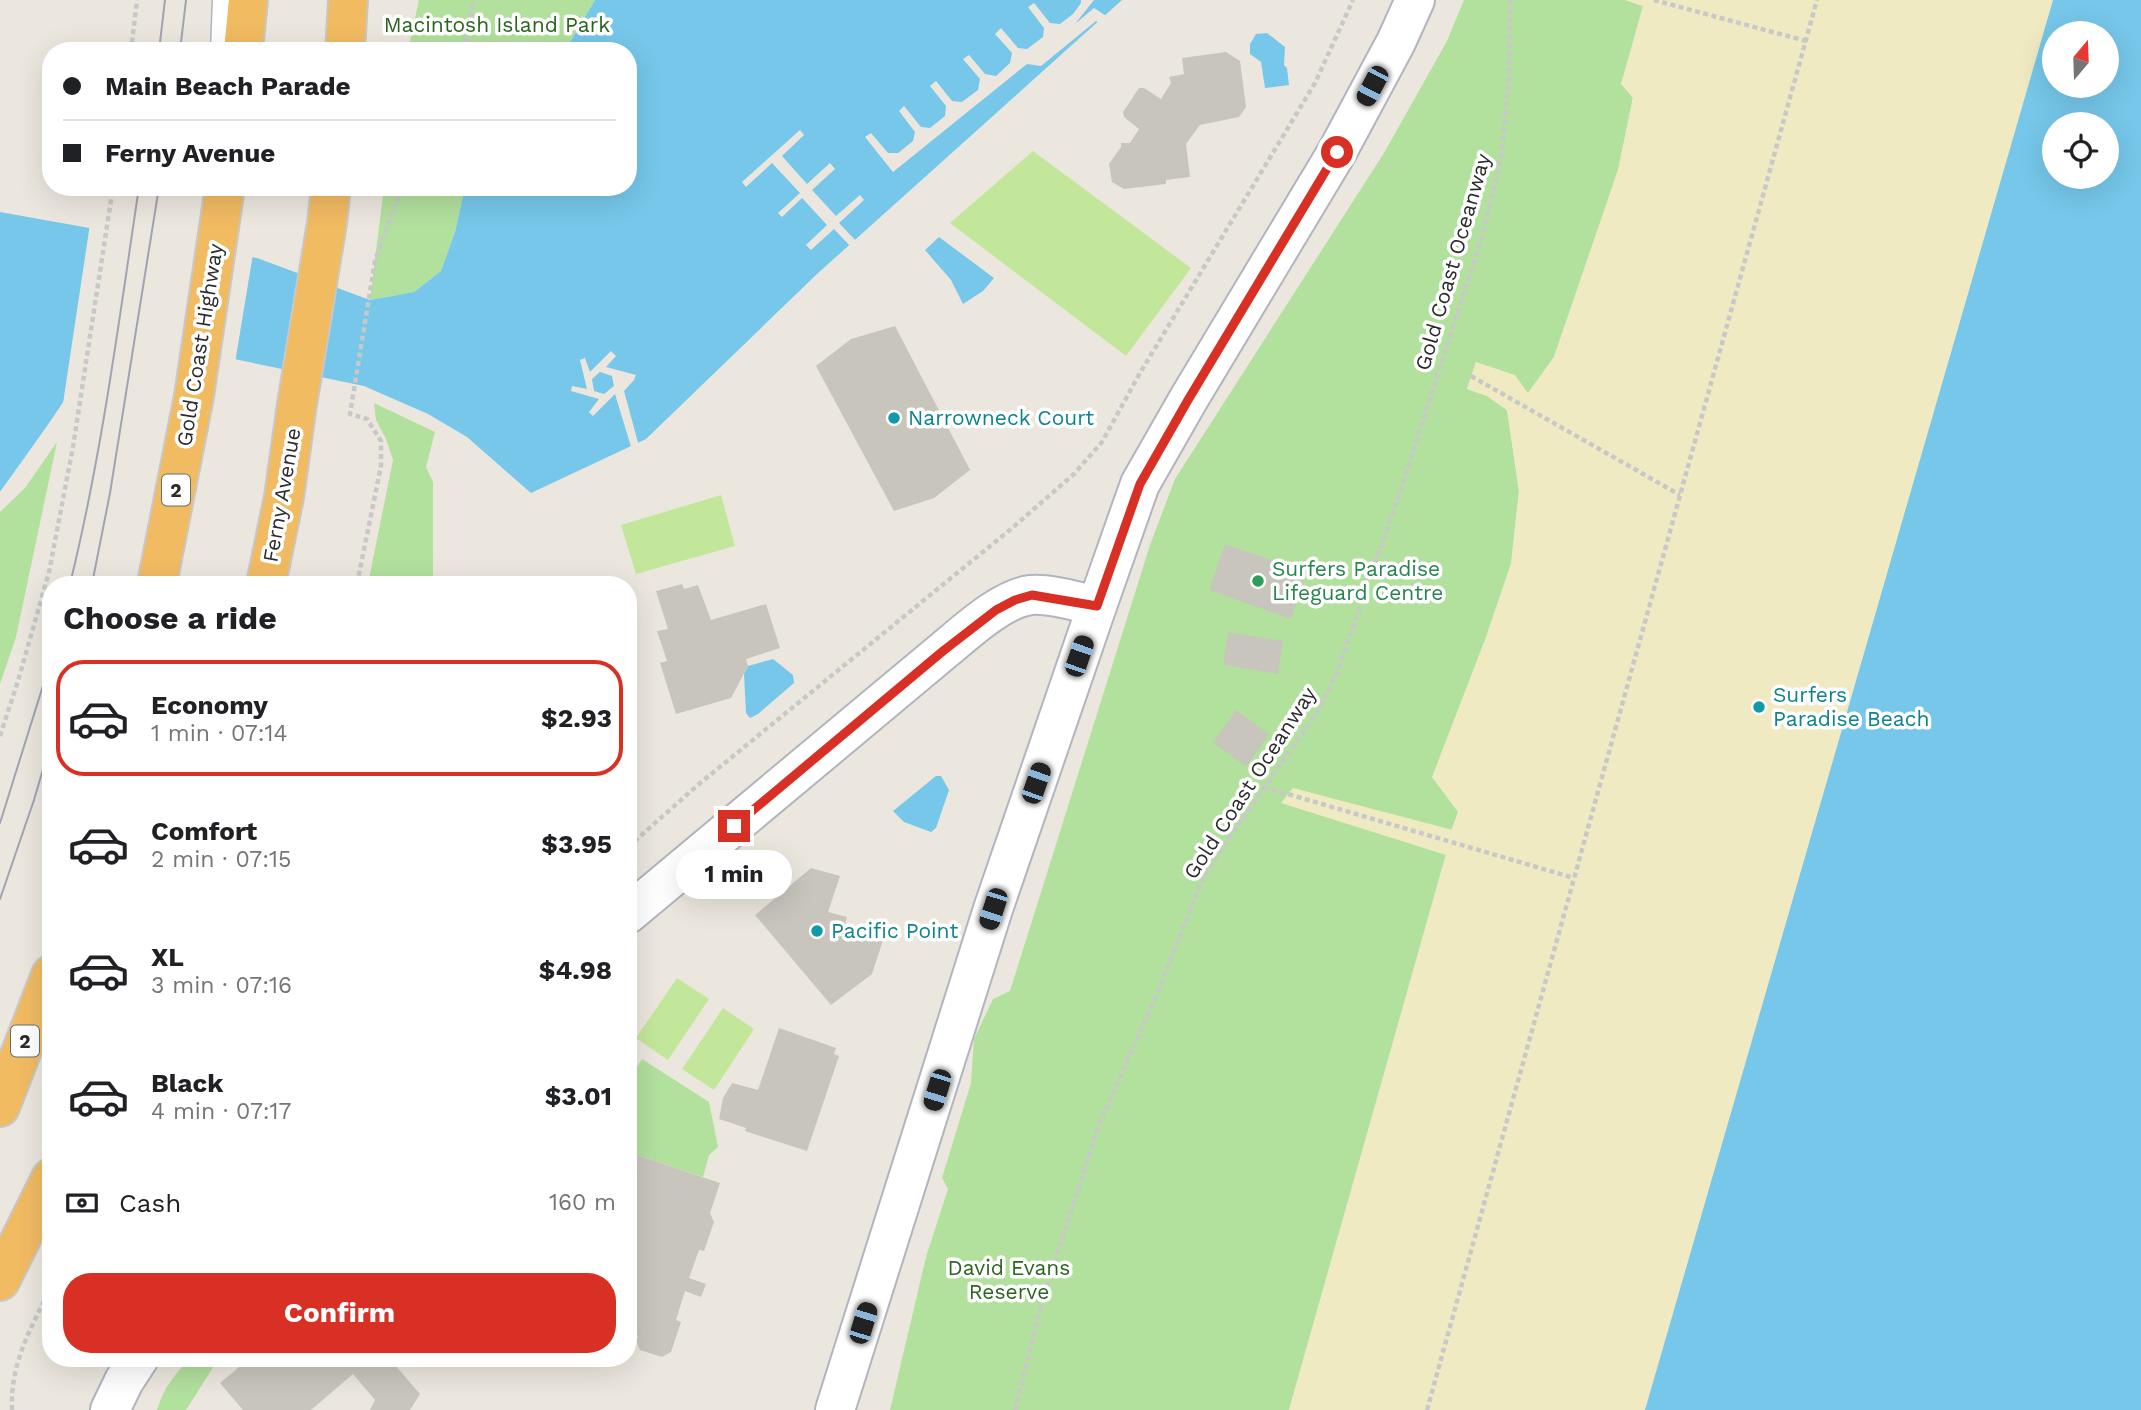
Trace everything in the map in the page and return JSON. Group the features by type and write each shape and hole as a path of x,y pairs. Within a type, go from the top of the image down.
{"highway":[{"path":"244,42 248,0"},
{"path":"346,42 348,0"},
{"name":"Gold Coast Highway","path":"160,576 194,396 224,196"},
{"name":"Ferny Avenue","path":"268,576 284,497 329,205"},
{"name":"2","path":"0,1107 42,998"},
{"path":"0,1281 42,1196"}],"street":[{"path":"835,1410 993,909 1140,484 1337,152 1396,43 1415,0"},
{"path":"637,906 943,651 996,610 1032,595 1097,606"},
{"path":"110,1410 133,1367"}],"lane":[{"path":"219,42 221,0"}],"path":[{"path":"132,42 137,0"},
{"path":"466,42 473,0"},
{"path":"637,839 699,784 1010,529 1074,474 1102,442 1140,373 1315,83 1353,0"},
{"name":"Gold Coast Oceanway","path":"1015,1410 1043,1298 1100,1122 1158,992 1200,886 1214,860 1316,714 1337,673 1402,486 1480,243 1501,160 1509,77 1510,0"},
{"path":"1654,0 1806,41"},
{"path":"1427,1410 1817,0"},
{"path":"49,576 73,447 112,196"},
{"path":"358,576 381,466 381,441 367,419 350,414 375,261 399,196"},
{"path":"1471,376 1680,495"},
{"path":"0,736 42,599"},
{"path":"1264,788 1574,878"},
{"path":"12,1410 11,1389 15,1368 42,1307"}],"green space":[{"name":"Macintosh Island Park","path":"419,0 595,0 570,42 410,42"},
{"name":"David Evans Reserve","path":"1464,0 1625,0 1643,6 1622,84 1633,97 1618,170 1554,357 1528,393 1476,362 1467,389 1487,396 1507,410 1519,491 1511,564 1486,637 1458,812 1451,831 1294,789 1282,803 1446,854 1289,1410 890,1410 926,1257 948,1189 942,1178 971,1083 974,1039 993,999 1010,991 1150,545 1175,479 1384,153 1447,41"},
{"path":"1033,151 1191,268 1126,356 950,223"},
{"path":"383,196 463,196 455,232 441,271 414,292 370,300"},
{"path":"374,403 435,432 426,467 433,482 433,576 370,576 393,460 376,420"},
{"path":"57,442 16,637 0,684 0,512 25,488"},
{"path":"721,495 735,546 636,574 621,525"},
{"path":"677,978 709,999 668,1060 637,1037"},
{"path":"723,1008 754,1029 714,1090 682,1069"},
{"path":"642,1059 709,1102 718,1147 709,1155 703,1177 637,1155 637,1067"},
{"path":"182,1367 213,1367 186,1410 157,1410 170,1382"}],"sand":[{"name":"Surfers Paradise Beach","path":"1625,0 2141,0 2141,481 1820,1410 1289,1410 1446,855 1281,803 1293,788 1453,830 1458,812 1432,777 1511,564 1519,491 1507,410 1487,396 1467,389 1476,362 1515,375 1528,393 1554,357 1618,170 1633,98 1621,84 1643,6"}],"water":[{"path":"595,0 1122,0 817,274 646,439 531,493 467,437 428,414 364,386 109,333 0,492 0,212 257,258 370,300 414,292 441,271 455,232 463,196 637,196 637,42 570,42"},
{"path":"2053,0 2141,0 2141,1410 1645,1410 2042,38 2042,98 2119,98 2119,21 2047,21"},
{"path":"1267,33 1285,47 1284,65 1287,68 1289,85 1265,88 1261,62 1250,54 1250,44 1256,34"},
{"path":"939,237 994,278 983,291 963,304 951,280 925,250"},
{"path":"773,659 793,675 794,683 750,718 746,713 744,674 748,666"},
{"path":"936,776 941,776 949,790 936,828 931,832 904,822 893,811"}],"pier":[{"path":"1081,0 1094,0 1075,24 1094,8 1108,17 1101,24 1096,21 1041,66 1027,64 893,172 865,137 871,133 888,153 898,153 913,141 915,132 899,111 904,106 921,127 930,128 945,116 946,106 930,86 936,81 952,101 962,102 978,90 980,79 963,59 969,55 985,74 996,76 1010,63 1012,53 995,34 1001,28 1018,48 1027,49 1043,37 1044,28 1028,7 1034,3 1050,23 1060,24 1073,14"},
{"path":"800,130 804,135 782,156 807,184 830,163 835,169 812,190 836,216 860,195 864,200 839,223 858,243 852,248 834,229 811,250 806,245 827,225 802,198 782,217 778,213 800,193 772,163 746,187 742,182"},
{"path":"90,224 253,254 235,363 110,337 62,410"},
{"path":"611,351 616,356 606,367 636,375 624,391 639,446 632,450 615,394 593,416 589,412 599,399 571,391 572,386 587,389 580,360 585,358 590,372","holes":["600,372 612,376 614,386 604,394 594,391 592,379"]},
{"path":"62,405 61,412 39,445 0,495 0,492"}],"building":[{"path":"1226,52 1240,61 1246,107 1239,117 1200,125 1186,144 1190,177 1166,180 1166,184 1124,189 1112,182 1109,164 1121,143 1130,143 1139,129 1124,117 1123,112 1139,88 1144,88 1161,99 1171,83 1169,77 1184,74 1182,58"},
{"name":"Narrowneck Court","path":"895,326 970,470 934,498 894,511 816,366 851,339"},
{"name":"Surfers Paradise Lifeguard Centre","path":"1225,544 1306,572 1291,619 1209,590"},
{"path":"682,584 684,589 698,585 711,620 766,604 780,648 746,659 748,666 731,698 676,714 660,663 667,661 657,631 668,629 656,591"},
{"path":"1228,632 1283,641 1278,674 1223,665"},
{"path":"1236,710 1269,734 1246,767 1213,742"},
{"name":"Pacific Point","path":"811,868 840,876 828,912 847,917 845,925 884,937 872,974 831,1005 755,915"},
{"path":"779,1028 836,1048 834,1054 839,1056 807,1151 745,1131 746,1128 719,1119 723,1098 732,1083 758,1090"},
{"path":"637,1155 720,1183 710,1213 714,1222 704,1251 699,1250 689,1278 706,1284 701,1297 685,1291 676,1320 681,1322 671,1352 662,1357 640,1350"},
{"path":"239,1367 397,1367 420,1394 410,1410 370,1410 375,1400 353,1374 311,1410 243,1410 220,1383"}],"tram line":[{"path":"160,42 165,0"},
{"path":"181,42 186,0"},
{"path":"72,576 101,436 138,196"},
{"path":"94,576 110,493 158,196"},
{"path":"0,823 42,689"},
{"path":"0,899 42,773"}],"place":[{"name":"Narrowneck Court","path":"894,418"},
{"name":"Surfers Paradise Lifeguard Centre","path":"1258,581"},
{"name":"Surfers Paradise Beach","path":"1759,707"},
{"name":"Pacific Point","path":"817,931"}],"route":[{"path":"734,826 996,610 1032,595 1097,606 1140,484 1337,152"}]}
